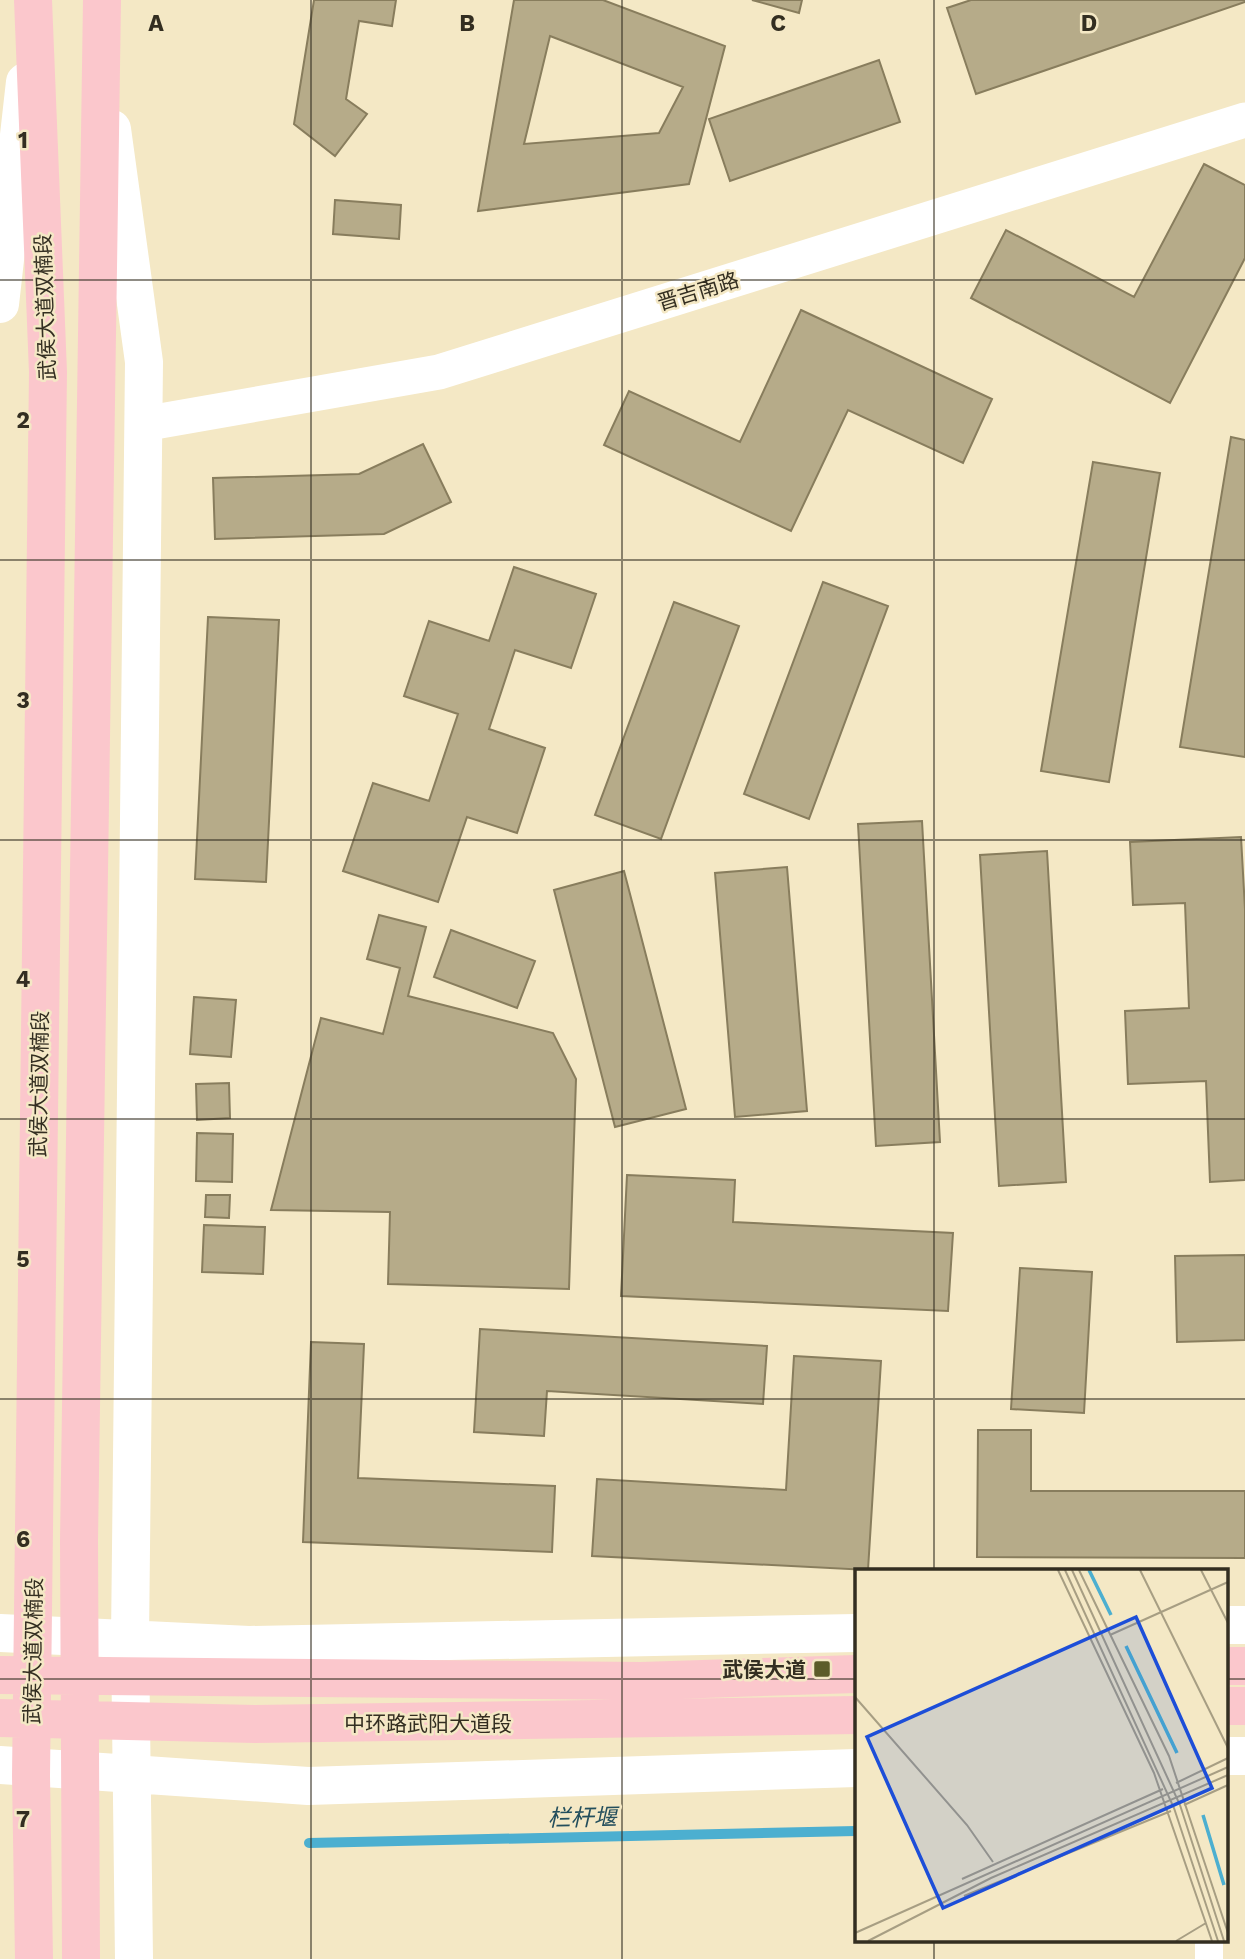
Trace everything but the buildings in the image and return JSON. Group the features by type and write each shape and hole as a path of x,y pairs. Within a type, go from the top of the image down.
{"main road":[{"path":"81,1959 79,1541 94,376 102,0"},
{"path":"0,304 33,5"},
{"name":"武侯大道双楠段","path":"33,5 48,372 31,1776 34,1959"},
{"path":"101,50 144,362 130,1639 134,1959"},
{"path":"0,1633 250,1644 855,1633"},
{"name":"中环路武阳大道段","path":"0,1675 641,1681 855,1674"},
{"name":"中环路武阳大道段","path":"0,1718 255,1724 855,1716"},
{"path":"0,1765 308,1786 855,1768"}],"street":[{"name":"晋吉南路","path":"143,424 439,372 1245,120"},
{"path":"1209,1941 1209,1959"}],"waterway":[{"name":"栏杆堰","path":"309,1843 855,1831"}],"place":[{"name":"武侯大道","path":"822,1669"}]}
